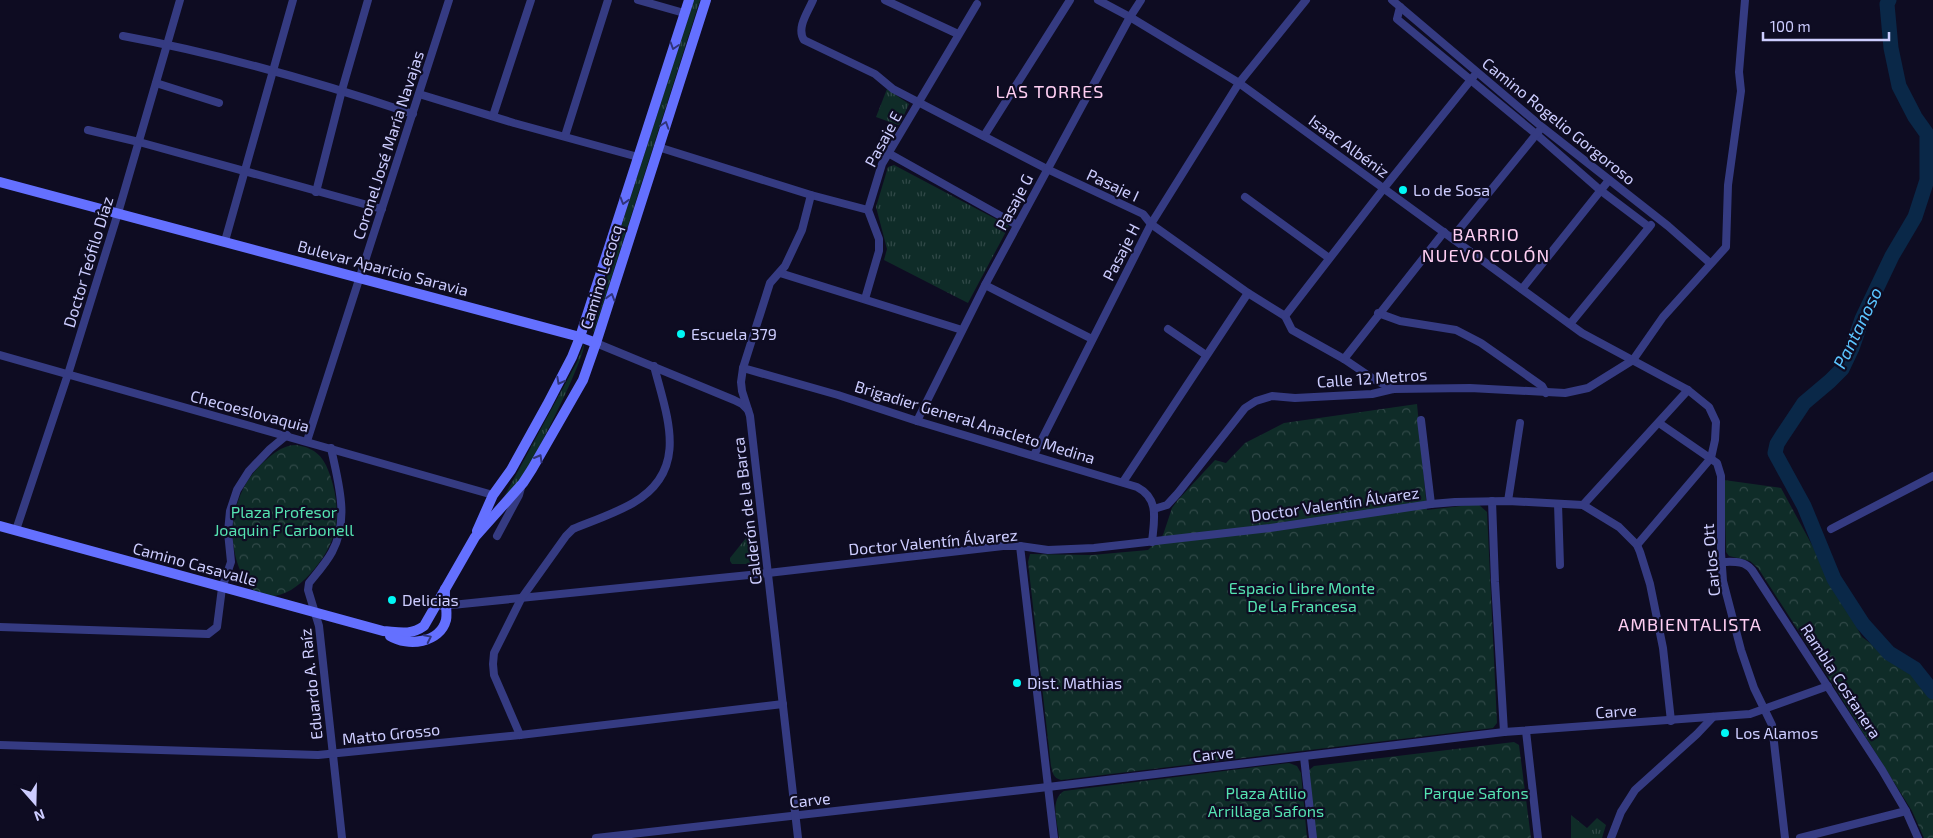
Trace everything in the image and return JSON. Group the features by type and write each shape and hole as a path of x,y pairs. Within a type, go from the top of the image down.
{"street":[{"name":"Doctor Teófilo Díaz","path":"16,530 118,213 180,0"},
{"path":"225,241 246,173 293,0"},
{"path":"316,192 342,90 368,0"},
{"name":"Coronel José María Navajas","path":"307,441 449,0"},
{"path":"493,116 531,0"},
{"path":"565,136 608,0"},
{"path":"638,0 684,12"},
{"name":"Camino Lecocq","path":"475,537 493,495 511,470 572,358 688,0"},
{"name":"Camino Lecocq","path":"383,631 405,633 418,630 424,626 475,537 523,483 532,469 582,380 596,343 706,0"},
{"name":"Pasaje I","path":"813,0 801,28 801,36 804,40 875,74 893,89 1047,170 1144,214 1151,224 1248,293 1285,316 1292,330 1393,389"},
{"path":"885,0 958,34"},
{"path":"984,136 1070,0"},
{"name":"Isaac Albéniz","path":"1098,0 1240,83 1582,333 1688,390 1708,407 1714,416 1715,434 1711,458"},
{"name":"Pasaje G","path":"917,421 1017,224 1130,17 1142,0"},
{"name":"Pasaje H","path":"1034,455 1151,224 1240,83 1306,0"},
{"name":"Camino Rogelio Gorgoroso","path":"1392,0 1542,127 1657,218 1710,263"},
{"path":"1633,360 1663,317 1726,247 1728,186 1741,91 1739,72 1744,0"},
{"name":"Pasaje E","path":"868,210 880,170 888,153 977,4"},
{"path":"1400,7 1397,18 1600,190 1649,228"},
{"path":"123,36 167,44 342,90 413,114"},
{"path":"1285,316 1384,188 1477,73"},
{"path":"156,83 219,103"},
{"path":"419,94 638,157"},
{"path":"1452,238 1542,127"},
{"path":"88,130 139,142 382,209"},
{"path":"658,147 812,195 868,210 879,244 865,299"},
{"path":"888,153 1017,224"},
{"path":"1522,289 1608,180"},
{"name":"Bulevar Aparicio Saravia","path":"0,182 580,337 734,400 748,410"},
{"name":"Calderón de la Barca","path":"798,838 748,410 741,382 743,368 770,283 785,266 802,230 812,195"},
{"path":"1245,197 1329,258"},
{"path":"1570,324 1657,218"},
{"path":"1344,359 1378,313 1444,232"},
{"path":"780,273 962,330"},
{"path":"985,285 1092,339"},
{"path":"1123,482 1248,293"},
{"path":"1378,313 1400,322 1456,330 1470,336 1542,386 1546,392"},
{"path":"1168,329 1206,355"},
{"name":"Checoeslovaquia","path":"0,355 493,495"},
{"name":"Calle 12 Metros","path":"1154,509 1167,505 1178,493 1245,408 1256,401 1272,396 1295,398 1372,394 1393,389 1470,388 1566,393 1588,388 1633,360"},
{"path":"520,734 494,675 494,653 521,599 566,536 573,530 632,504 645,495 656,483 665,468 670,452 671,438 654,366"},
{"name":"Brigadier General Anacleto Medina","path":"743,368 1123,482 1147,494 1153,503 1154,509"},
{"path":"1671,720 1663,648 1644,561 1637,545 1619,527 1583,505 1688,390"},
{"path":"1422,420 1431,504"},
{"path":"1508,501 1520,422"},
{"path":"1637,545 1711,458 1658,423"},
{"path":"0,627 208,634 217,626 222,588 231,562 228,532 230,512 237,490 249,471 270,449 287,436"},
{"name":"Eduardo A. Raíz","path":"331,448 342,503 341,524 333,551 309,583 309,595 319,626 342,838"},
{"name":"Carlos Ott","path":"1711,458 1717,463 1721,476 1723,581 1741,650 1754,688 1765,710 1773,733 1785,838"},
{"path":"1831,529 1933,476"},
{"path":"497,536 519,495 523,483"},
{"path":"1492,501 1494,582 1504,732"},
{"name":"Doctor Valentín Álvarez","path":"435,605 446,607 1020,546 1069,551 1270,528 1431,504 1508,501 1583,505"},
{"path":"1558,504 1560,566"},
{"path":"1152,542 1154,509"},
{"name":"Camino Casavalle","path":"0,526 383,631"},
{"path":"1020,546 1054,838"},
{"name":"Rambla Costanera","path":"1722,562 1742,562 1747,564 1752,570 1828,686 1906,811 1918,838"},
{"path":"383,631 393,638 407,642 427,639 438,632 446,618 445,588"},
{"name":"Carve","path":"596,838 1048,787 1504,732 1750,714 1828,686"},
{"name":"Matto Grosso","path":"0,745 332,754 783,704"},
{"path":"1611,838 1620,812 1635,790 1698,734 1712,717"},
{"path":"1526,731 1538,838"},
{"path":"1304,757 1313,838"},
{"path":"1800,838 1906,811"}],"green space":[{"path":"694,0 700,0 594,332 605,293 609,264"},
{"path":"887,89 909,104 898,125 876,117"},
{"path":"894,165 1009,226 968,303 884,260 887,249 876,207 888,167"},
{"path":"584,344 577,369 546,434 520,480 504,497 577,362"},
{"name":"Espacio Libre Monte De La Francesa","path":"1417,404 1427,510 1478,504 1487,512 1497,723 1493,728 1061,780 1055,777 1051,766 1028,562 1030,554 1092,555 1148,550 1163,535 1172,508 1177,501 1215,460 1226,463 1245,443 1284,423"},
{"name":"Plaza Profesor Joaquin F Carbonell","path":"296,445 309,448 318,454 328,469 336,503 335,531 320,562 307,577 294,588 279,595 264,596 251,588 240,570 233,540 235,511 240,496 255,471 276,452 288,446"},
{"path":"1724,480 1781,488 1862,637 1913,675 1933,699 1933,838 1924,838 1912,811 1758,568 1750,561 1729,556 1726,552"},
{"path":"750,536 755,540 755,559 749,564 732,564 730,558 746,538"},
{"name":"Parque Safons","path":"1514,742 1519,745 1531,838 1316,838 1308,771 1314,766"},
{"name":"Plaza Atilio Arrillaga Safons","path":"1289,763 1297,766 1301,773 1307,838 1059,838 1056,806 1059,795 1064,791"},
{"path":"1571,815 1587,828 1597,818 1606,825 1602,838 1571,838"}],"waterway":[{"name":"Pantanoso","path":"1889,0 1887,4 1891,48 1899,86 1915,117 1927,134 1927,180 1915,217 1892,256 1862,319 1842,369 1804,403 1777,444 1775,453 1804,506 1834,579 1863,624 1889,653 1915,669 1933,692"}],"place":[{"name":"Lo de Sosa","path":"1403,190"},
{"name":"Escuela 379","path":"681,334"},
{"name":"Delicias","path":"392,600"},
{"name":"Dist. Mathias","path":"1017,683"},
{"name":"Los Alamos","path":"1725,733"}],"district":[{"name":"LAS TORRES","path":"1050,92"},
{"name":"BARRIO NUEVO COLÓN","path":"1486,245"},
{"name":"AMBIENTALISTA","path":"1690,625"}]}
